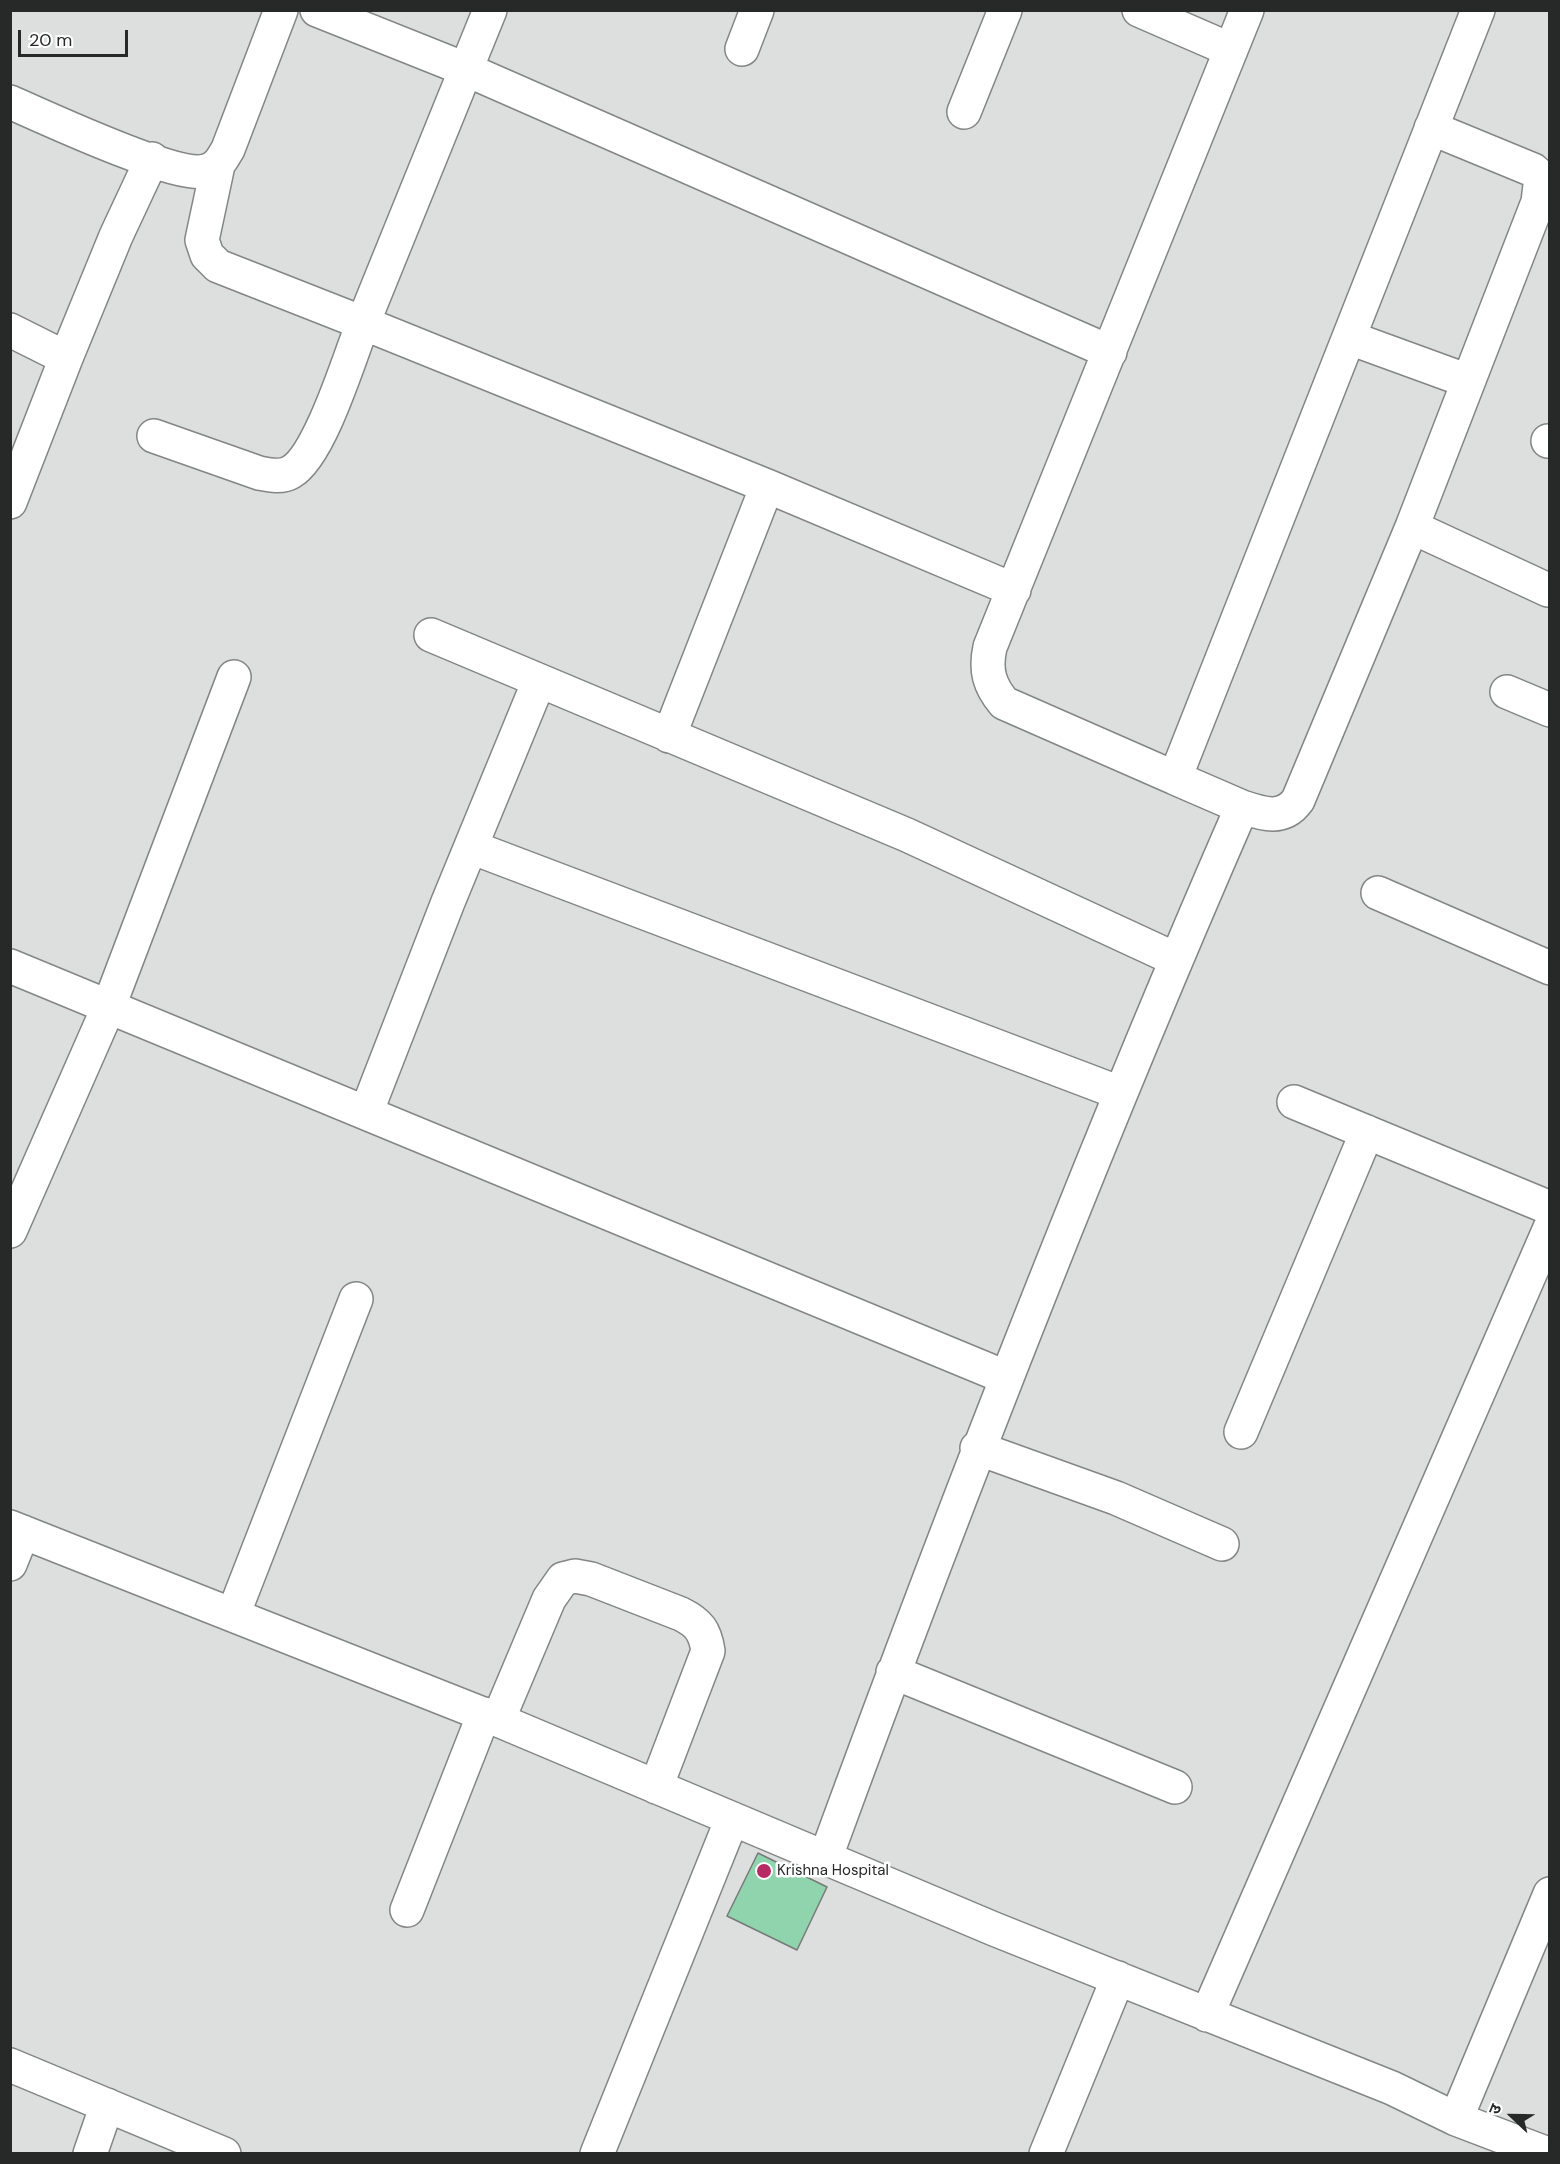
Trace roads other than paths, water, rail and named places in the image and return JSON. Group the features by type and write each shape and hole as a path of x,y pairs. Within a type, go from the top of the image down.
{"street":[{"path":"317,10 465,69 1110,352"},
{"path":"154,436 259,473 275,476 290,473 301,464 329,413 363,323 490,10"},
{"path":"742,49 758,10"},
{"path":"964,112 1005,10"},
{"path":"1139,10 1231,50"},
{"path":"1247,10 990,646 986,663 994,692 1004,704 1242,807 1264,815 1280,815 1291,810 1298,800 1412,527 1538,202 1541,177 1533,170 1431,128"},
{"path":"1175,778 1478,10"},
{"path":"270,14 228,149 218,165 202,240 207,255 218,266 767,486 1014,590"},
{"path":"10,102 112,146 188,170 205,172 218,165"},
{"path":"10,502 116,236 152,159"},
{"path":"10,330 66,358"},
{"path":"1350,338 1468,381"},
{"path":"669,736 767,486"},
{"path":"1412,527 1548,590"},
{"path":"431,635 907,836 1175,959"},
{"path":"10,1231 109,1006 234,677"},
{"path":"366,1113 538,681"},
{"path":"1507,692 1550,710"},
{"path":"825,1859 1005,1377 1175,959 1242,807"},
{"path":"471,847 1120,1093"},
{"path":"1378,893 1550,968"},
{"path":"10,966 1005,1377"},
{"path":"1294,1102 1550,1208"},
{"path":"1241,1432 1367,1132"},
{"path":"1208,2015 1550,1228"},
{"path":"233,1615 356,1299"},
{"path":"977,1448 1116,1498 1222,1544"},
{"path":"10,1564 17,1530 491,1717 825,1859 1392,2088 1456,2119 1548,2154"},
{"path":"407,1910 491,1717 549,1599 563,1579 575,1576 591,1579 681,1614 695,1621 706,1635 708,1651 656,1787"},
{"path":"893,1672 1175,1787"},
{"path":"598,2153 732,1819"},
{"path":"1456,2119 1550,1894"},
{"path":"1046,2154 1118,1978"},
{"path":"10,2065 224,2154"},
{"path":"90,2154 107,2105"}],"place":[{"name":"Krishna Hospital","path":"764,1871"}]}
